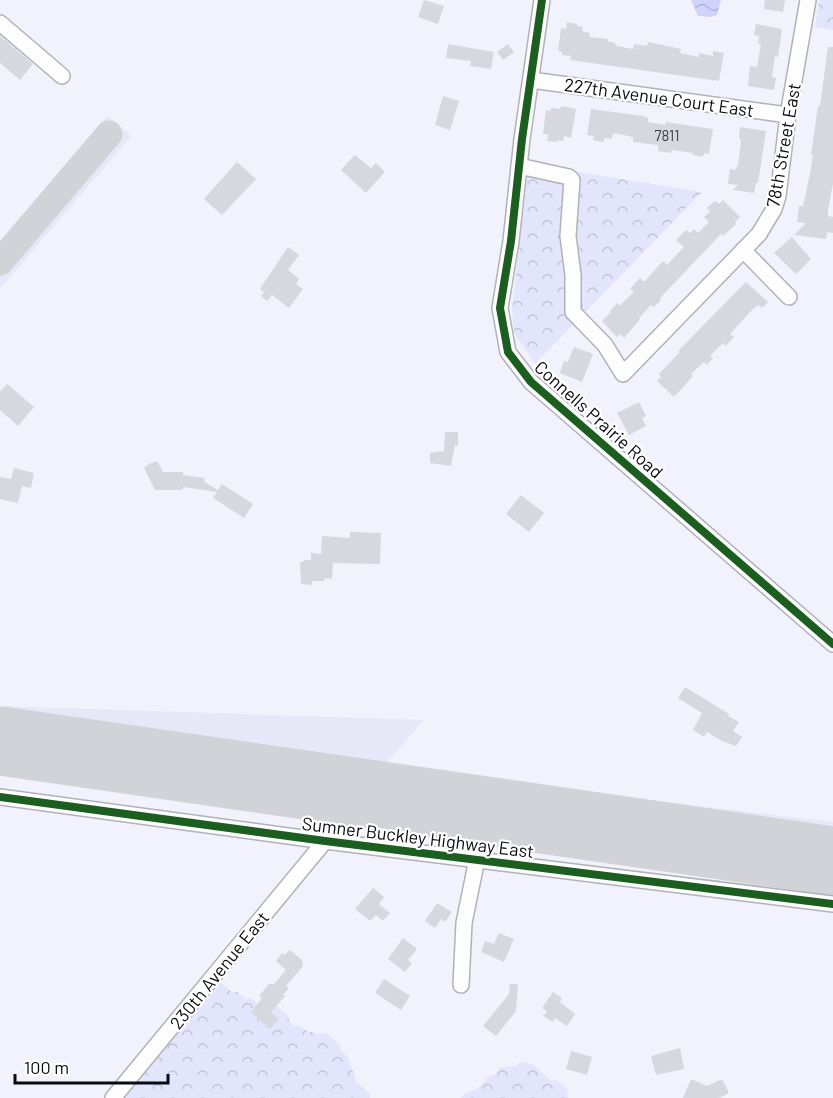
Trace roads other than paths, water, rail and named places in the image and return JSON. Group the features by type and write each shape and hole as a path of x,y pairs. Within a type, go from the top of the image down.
{"street":[{"name":"Connells Prairie Road","path":"542,0 511,242 500,308 505,340 511,357 531,382 833,645"},
{"name":"78th Street East","path":"519,166 569,177 572,180 568,236 573,275 573,312 605,345 623,374 759,234 774,209 778,196 788,115 808,0"},
{"path":"0,24 62,76"},
{"name":"227th Avenue Court East","path":"531,80 788,115"},
{"path":"743,250 789,297"},
{"name":"Sumner Buckley Highway East","path":"0,797 325,841 833,904"},
{"name":"230th Avenue East","path":"113,1098 325,841"},
{"path":"461,985 464,923 477,859"}],"water":[{"path":"691,0 721,0 717,15 698,16"}]}
